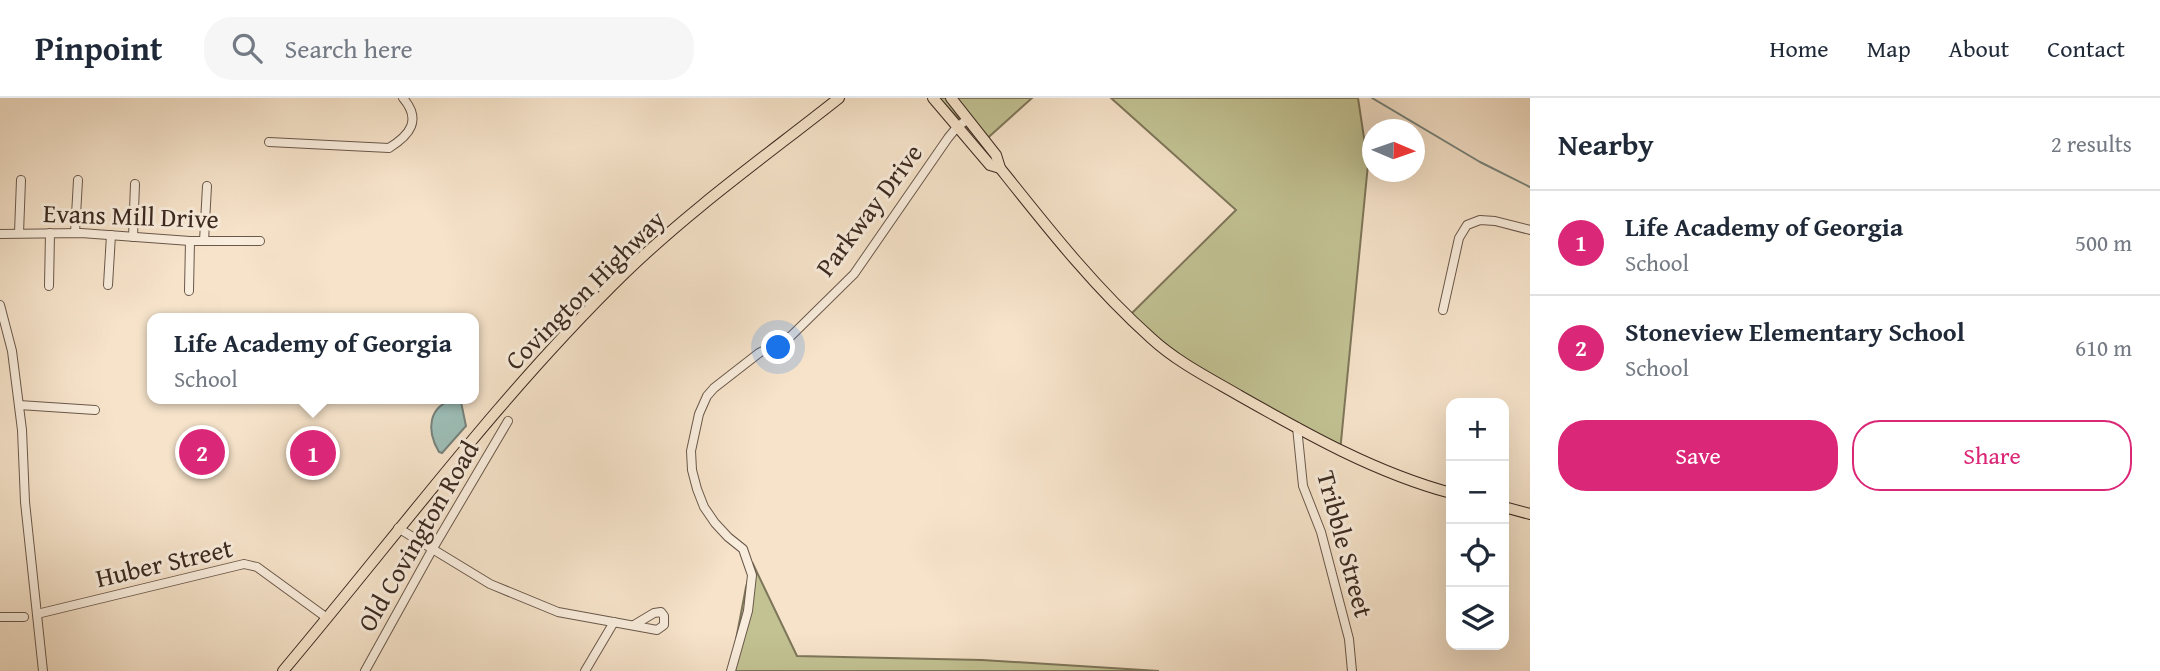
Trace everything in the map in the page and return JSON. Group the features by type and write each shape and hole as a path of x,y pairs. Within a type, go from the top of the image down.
{"main road":[{"name":"Covington Highway","path":"283,671 447,468 543,358 627,271 678,225 839,98"},
{"path":"933,98 990,165 1000,168"},
{"path":"951,98 996,155 1000,168 1083,270 1153,340 1201,373 1348,455 1414,482 1446,492"},
{"path":"1509,508 1530,514"}],"street":[{"path":"269,142 388,148 409,132 411,108 402,98"},
{"name":"Parkway Drive","path":"731,671 748,611 752,575 743,549 715,523 704,507 697,489 691,451 699,414 714,388 758,353 791,336 854,274 957,127 968,120"},
{"path":"19,233 21,180"},
{"path":"75,233 78,180"},
{"path":"134,237 135,184"},
{"path":"204,241 207,186"},
{"path":"1443,310 1459,238 1467,225 1480,220 1495,221 1530,230"},
{"path":"49,286 50,233"},
{"name":"Evans Mill Drive","path":"0,234 75,233 190,241 260,241"},
{"path":"108,285 111,235"},
{"path":"188,291 190,241"},
{"path":"0,305 12,351 22,430 25,502 43,671"},
{"path":"19,405 95,410"},
{"name":"Old Covington Road","path":"365,671 432,550 508,422"},
{"name":"Tribble Street","path":"1297,427 1303,486 1321,532 1349,639 1352,671"},
{"path":"398,528 490,584 558,612 634,625"},
{"name":"Huber Street","path":"37,614 244,564 257,567 327,618"},
{"path":"0,617 24,617"},
{"path":"586,671 614,622"}],"green space":[{"path":"939,98 1032,98 982,143"},
{"path":"1111,98 1358,98 1362,124 1362,182 1366,182 1340,452 1187,367 1131,314 1236,210"},
{"path":"753,564 797,656 982,660 1159,671 730,671"}],"water":[{"path":"443,404 461,404 466,426 442,453 435,444 431,427 439,407"}],"waterway":[{"path":"1372,98 1480,162 1530,187"}],"place":[{"name":"Stoneview Elementary School","path":"202,452"},
{"name":"Life Academy of Georgia","path":"313,453"}]}
